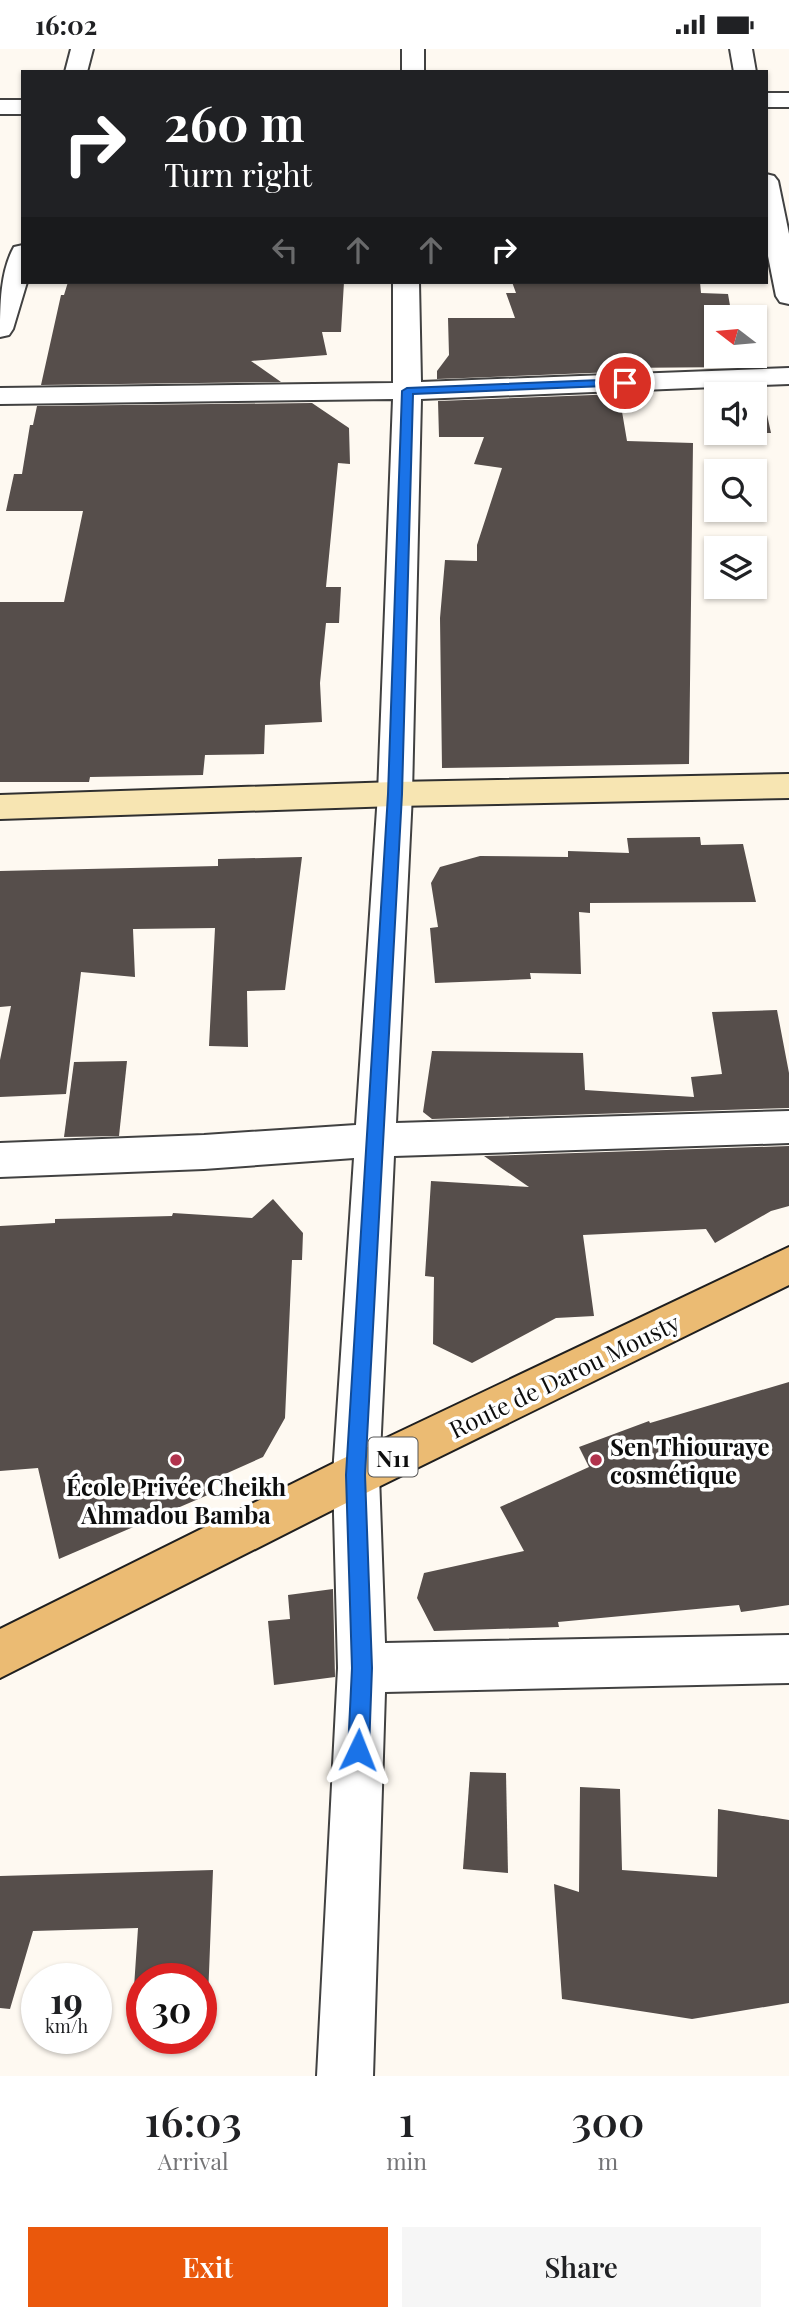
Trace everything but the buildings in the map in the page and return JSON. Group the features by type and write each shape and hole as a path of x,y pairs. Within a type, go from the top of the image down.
{"main road":[{"path":"0,807 395,794 789,786"},
{"name":"Route de Darou Mousty","path":"0,1654 356,1475 789,1265"}],"street":[{"path":"77,70 82,49"},
{"path":"413,49 413,70"},
{"path":"741,49 745,70"},
{"path":"768,100 789,100"},
{"path":"0,107 21,107"},
{"path":"768,191 789,296"},
{"path":"0,329 21,259"},
{"path":"345,2076 362,1668 356,1475 395,794 407,391 407,284"},
{"path":"0,396 407,391 789,376"},
{"path":"0,1160 204,1152 376,1140 789,1127"},
{"path":"362,1668 789,1659"}],"place":[{"name":"École Privée Cheikh Ahmadou Bamba","path":"176,1460"},
{"name":"Sen Thiouraye cosmétique","path":"596,1460"}],"route":[{"path":"358,1750 362,1668 356,1475 395,794 407,391 625,383"}]}
